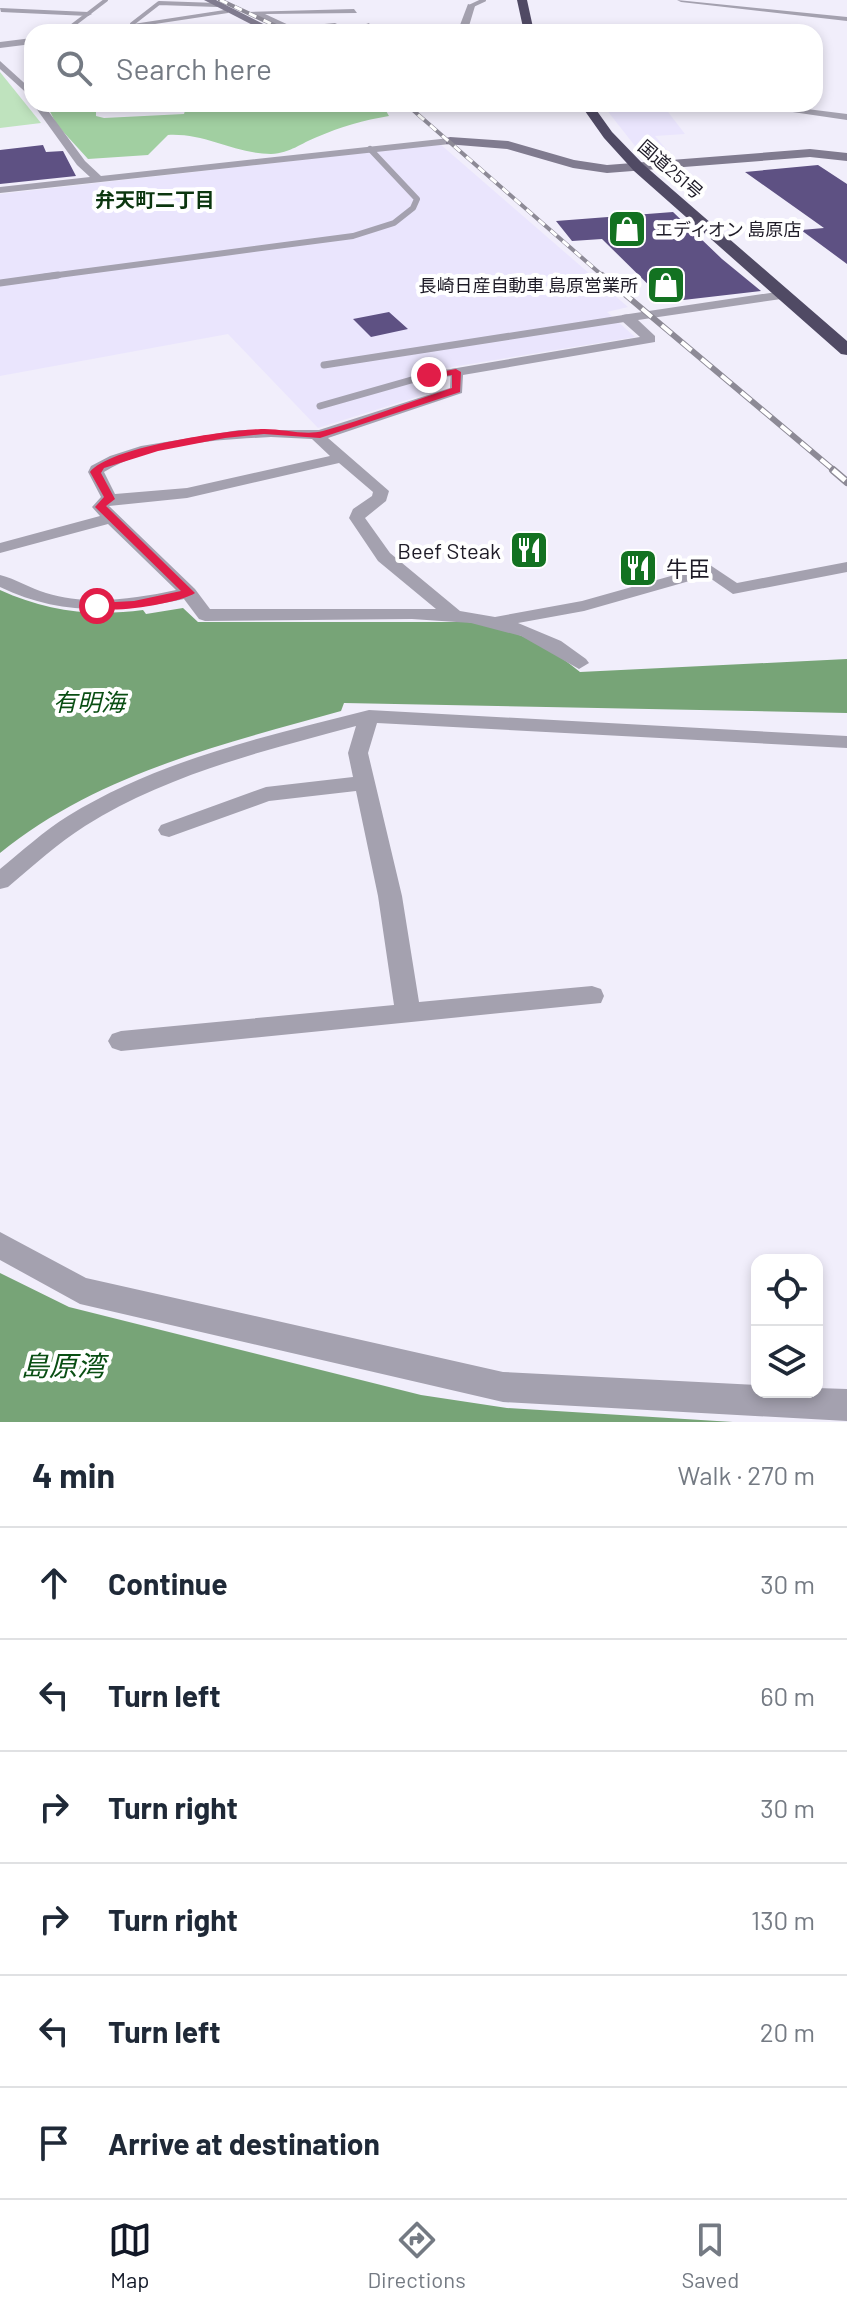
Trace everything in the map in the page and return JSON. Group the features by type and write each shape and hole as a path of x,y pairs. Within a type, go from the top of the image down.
{"highway":[{"path":"522,0 527,24"},
{"name":"国道251号","path":"592,112 639,168 847,350"}],"street":[{"path":"0,10 22,0"},
{"path":"605,5 614,0"},
{"path":"688,0 847,19"},
{"path":"213,2 256,24"},
{"path":"464,24 471,6"},
{"path":"0,10 88,14"},
{"path":"132,24 228,11"},
{"path":"279,24 253,12 354,11"},
{"path":"0,33 0,42 24,41"},
{"path":"0,64 24,87"},
{"path":"44,112 72,151 98,179"},
{"path":"807,112 847,117"},
{"path":"0,190 450,141 508,145 573,164 607,169 810,153 847,157"},
{"path":"627,318 783,295"},
{"path":"110,499 97,469 156,448 245,432 320,435 457,390 456,372 650,339 627,318"},
{"path":"320,435 320,439 381,491 380,498 359,513 357,518 384,557 453,614"},
{"path":"342,458 187,493 110,499 103,501 100,507 189,593 205,615 453,614 497,620 548,640 579,663"},
{"path":"0,548 112,518"},
{"path":"497,620 584,606 710,570 733,589 847,567"},
{"path":"0,580 49,600 79,606 134,605 189,593"},
{"path":"0,881 77,821 167,776 250,748 369,716 847,742"},
{"path":"369,716 358,753 390,896 408,1013"},
{"path":"169,830 266,794 364,783"},
{"path":"121,1041 592,996"},
{"path":"0,1245 80,1290 503,1387 847,1405"}],"lane":[{"path":"75,24 106,0"},
{"path":"471,6 484,0"},
{"path":"132,24 159,3 213,2"},
{"path":"0,283 331,240 384,226 411,212 417,199 370,149"},
{"path":"324,365 627,318"},
{"path":"320,406 429,375 456,372"}],"shaded area":[{"path":"0,72 24,102 24,112 32,112 41,123 0,128"},
{"path":"50,112 96,112 96,116 104,118 185,112 387,112 389,116 343,127 290,150 271,154 245,151 195,137 168,135 148,155 88,159 57,125"},
{"path":"608,112 668,112 685,134 655,136 671,155 646,160"},
{"path":"440,144 628,307 607,312 635,337 446,368 446,382 439,390 318,428 228,334 0,376 0,194"}],"water":[{"name":"有明海","path":"0,590 35,603 87,612 143,610 146,614 183,608 198,622 468,622 528,638 580,672 847,659 847,713 344,703 341,711 207,750 119,782 78,802 0,853"},
{"name":"島原湾","path":"0,1273 69,1307 421,1395 507,1408 733,1422 0,1422"}],"building":[{"path":"43,145 46,152 63,151 76,176 0,184 0,150"},
{"path":"818,165 847,184 847,264 801,230 824,228 745,172"},
{"path":"673,212 761,291 666,302 602,239 572,241 556,221"},
{"path":"389,312 408,329 371,337 353,319"}],"railway":[{"path":"220,0 272,24"},
{"path":"415,112 604,277"},
{"path":"602,275 836,472"},
{"path":"833,470 847,482"}],"place":[{"name":"エディオン 島原店","path":"627,229"},
{"name":"長崎日産自動車 島原営業所","path":"666,285"},
{"name":"Beef Steak","path":"529,550"},
{"name":"牛臣","path":"638,568"}],"district":[{"name":"弁天町二丁目","path":"155,199"}],"route":[{"path":"97,606 134,605 189,593 100,507 103,501 110,499 96,472 101,466 156,448 245,432 320,435 457,390 456,372 429,375"}]}
